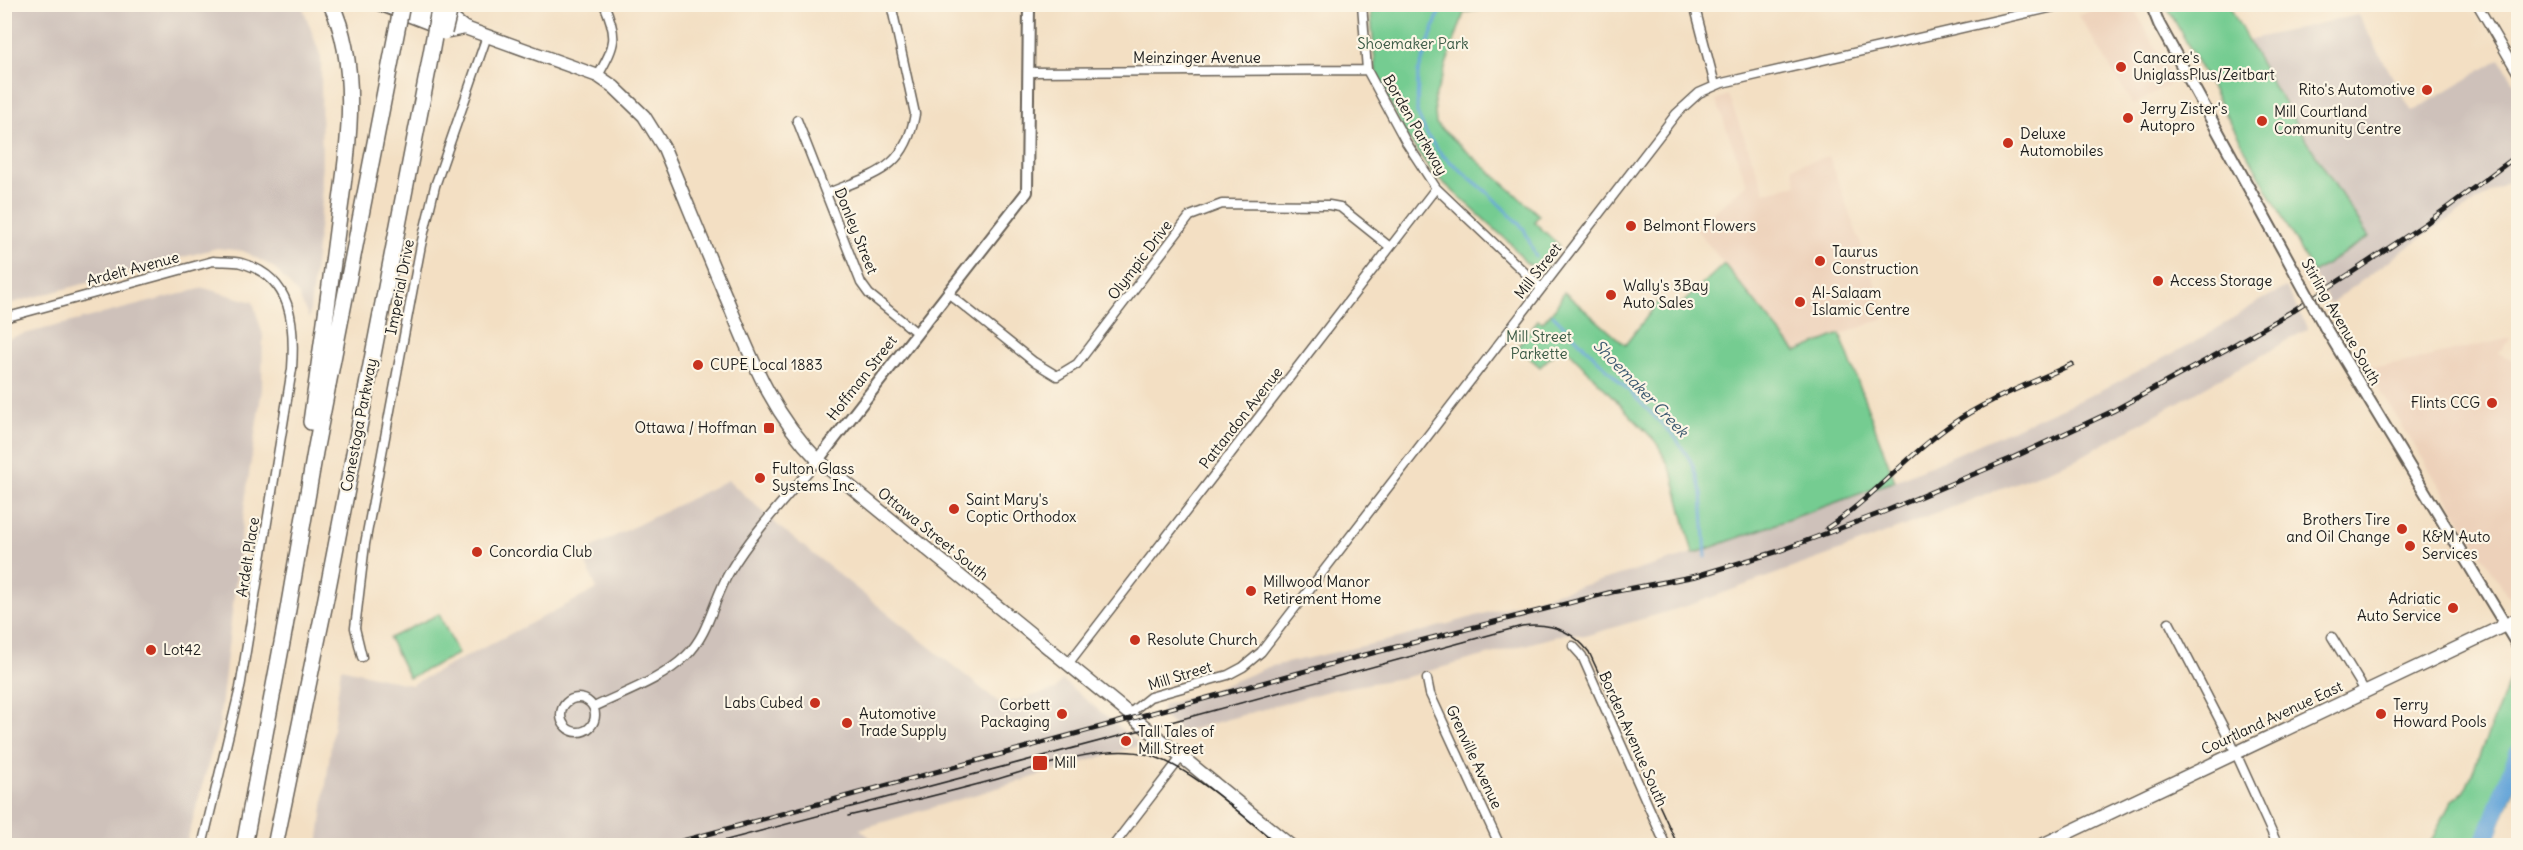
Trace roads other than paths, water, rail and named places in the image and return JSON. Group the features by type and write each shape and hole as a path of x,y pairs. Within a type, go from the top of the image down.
{"highway":[{"path":"315,452 311,428 344,176 350,88 343,34 331,4"},
{"path":"244,846 315,452 402,4"},
{"name":"Conestoga Parkway","path":"275,846 326,598 424,91 432,69 440,4"},
{"path":"432,69 451,4"}],"main road":[{"name":"Ottawa Street South","path":"379,4 449,31 465,28"},
{"name":"Ottawa Street South","path":"411,4 453,19 465,28 598,76 614,87 644,116 664,148 760,378 785,422 818,460 1183,755 1276,841 1291,846"},
{"name":"Courtland Avenue East","path":"2040,846 2518,619"}],"street":[{"path":"598,76 614,41 614,33 604,4"},
{"path":"826,194 894,163 912,133 915,114 891,4"},
{"name":"Hoffman Street","path":"594,707 662,674 691,651 702,636 720,592 736,563 1027,192 1029,4"},
{"name":"Borden Parkway","path":"1362,4 1367,70 1406,142 1436,188 1541,288"},
{"path":"1694,4 1715,85"},
{"name":"Mill Street","path":"1130,713 1150,697 1228,675 1243,667 1261,652 1676,114 1699,93 1715,85 1810,61 2067,4"},
{"name":"Stirling Avenue South","path":"2151,4 2159,24 2325,327 2518,646"},
{"path":"2478,4 2518,74"},
{"name":"Imperial Drive","path":"362,657 356,628 365,544 421,245 435,186 487,36"},
{"name":"Meinzinger Avenue","path":"1028,72 1367,70"},
{"name":"Donley Street","path":"797,120 861,283 869,294 917,333"},
{"name":"Pattandon Avenue","path":"1068,664 1436,188"},
{"name":"Olympic Drive","path":"948,294 1034,362 1058,376 1077,364 1190,216 1221,204 1329,205 1340,207 1390,247"},
{"name":"Ardelt Avenue","path":"4,318 213,261 240,262 268,276"},
{"name":"Ardelt Place","path":"202,846 240,688 292,369 294,339 289,306 278,285 268,276"},
{"path":"2169,622 2278,846"},
{"path":"2332,637 2365,691"},
{"name":"Borden Avenue South","path":"1572,646 1582,656 1666,846"},
{"name":"Grenville Avenue","path":"1427,679 1430,694 1500,846"},
{"path":"575,698 586,699 594,707 595,718 586,730 575,731 562,721 561,715 565,704 575,698"},
{"path":"1113,846 1183,755"}],"waterway":[{"name":"Shoemaker Creek","path":"1442,4 1418,73 1417,113 1428,137 1442,155 1487,192 1524,229 1536,257"},
{"name":"Shoemaker Creek","path":"1553,315 1675,437 1692,463 1702,493 1706,557"},
{"path":"2483,846 2518,753"}],"tram line":[{"path":"704,846 1532,625 1560,629 1575,638 1589,652 1678,846"},
{"path":"848,816 976,785 1071,758 1092,754 1131,752 1149,755 1182,770 1217,794 1279,846"}],"railway":[{"path":"664,846 1361,656 1612,592 1696,576 1779,551 1881,513 2010,459 2113,411 2225,350 2289,313 2425,224 2518,155"},
{"path":"1827,528 1860,503 1920,449 1965,415 2072,364"}],"place":[{"name":"Cancare's UniglassPlus/Zeitbart","path":"2121,67"},
{"name":"Rito's Automotive","path":"2427,90"},
{"name":"Jerry Zister's Autopro","path":"2128,118"},
{"name":"Mill Courtland Community Centre","path":"2262,121"},
{"name":"Deluxe Automobiles","path":"2008,143"},
{"name":"Belmont Flowers","path":"1631,226"},
{"name":"Taurus Construction","path":"1820,261"},
{"name":"Access Storage","path":"2158,281"},
{"name":"Wally's 3Bay Auto Sales","path":"1611,295"},
{"name":"Al-Salaam Islamic Centre","path":"1800,302"},
{"name":"CUPE Local 1883","path":"698,365"},
{"name":"Flints CCG","path":"2492,403"},
{"name":"Ottawa / Hoffman","path":"769,428"},
{"name":"Fulton Glass Systems Inc.","path":"760,478"},
{"name":"Saint Mary's Coptic Orthodox","path":"954,509"},
{"name":"Brothers Tire and Oil Change","path":"2402,529"},
{"name":"K&M Auto Services","path":"2410,546"},
{"name":"Concordia Club","path":"477,552"},
{"name":"Millwood Manor Retirement Home","path":"1251,591"},
{"name":"Adriatic Auto Service","path":"2453,608"},
{"name":"Resolute Church","path":"1135,640"},
{"name":"Lot42","path":"151,650"},
{"name":"Labs Cubed","path":"815,703"},
{"name":"Corbett Packaging","path":"1062,714"},
{"name":"Terry Howard Pools","path":"2381,714"},
{"name":"Automotive Trade Supply","path":"847,723"},
{"name":"Tall Tales of Mill Street","path":"1126,741"},
{"name":"Mill","path":"1040,763"}],"park label":[{"name":"Shoemaker Park","path":"1413,44"},
{"name":"Mill Street Parkette","path":"1539,346"}]}
